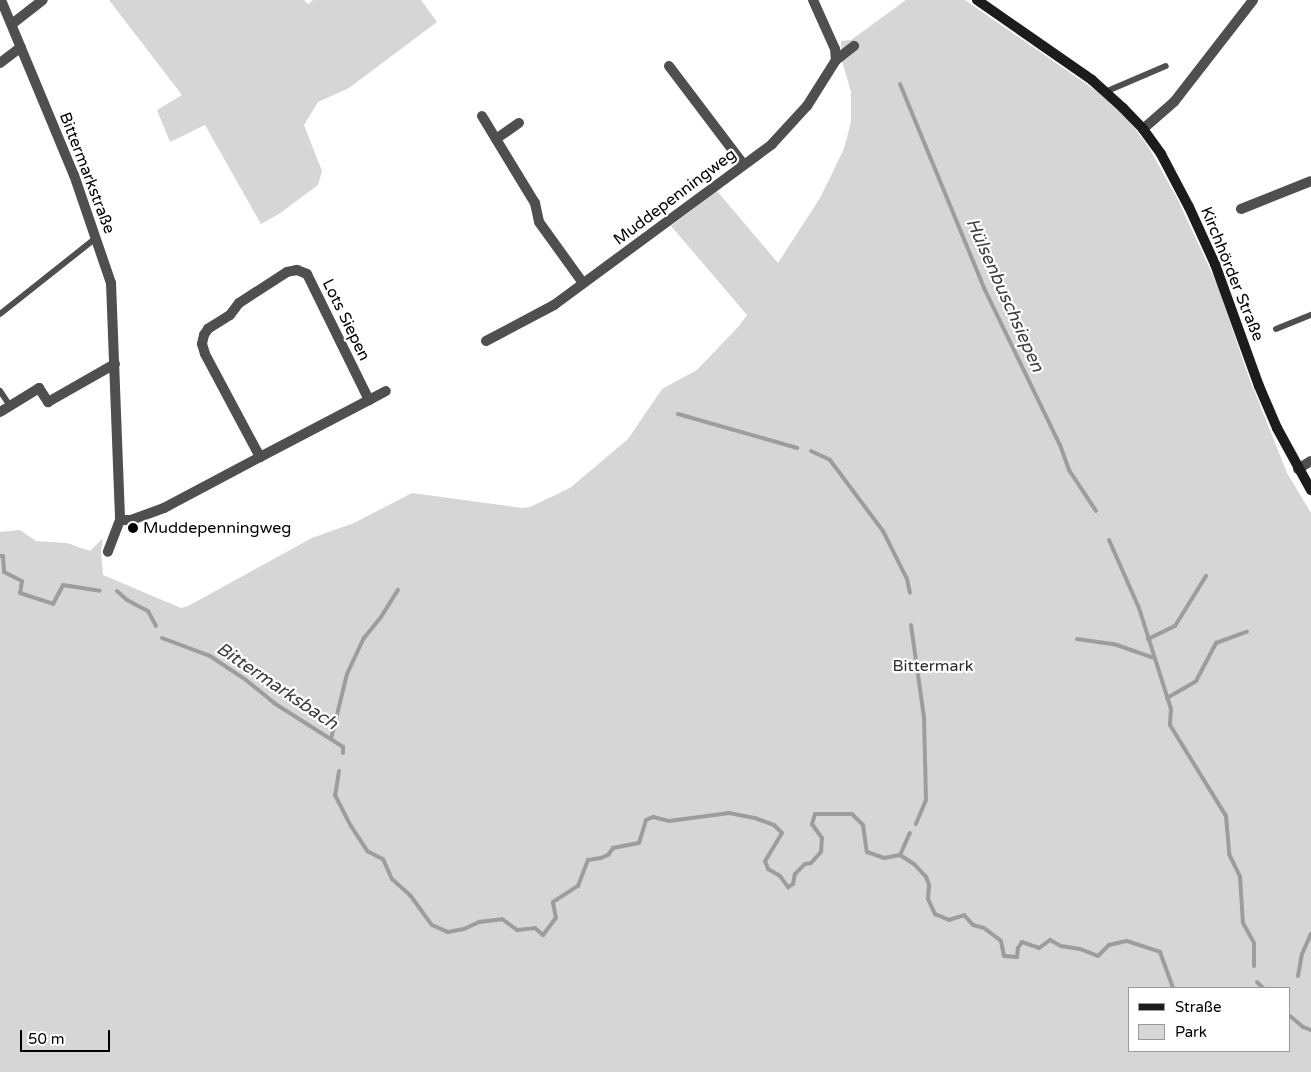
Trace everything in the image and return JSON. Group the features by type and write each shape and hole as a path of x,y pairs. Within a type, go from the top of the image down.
{"main road":[{"name":"Kirchhörder Straße","path":"978,0 1072,64 1105,92 1143,129 1161,154 1201,230 1259,386 1298,469 1311,490"}],"street":[{"name":"Bittermarkstraße","path":"1,0 74,176 111,283 120,520 108,552"},
{"path":"12,24 43,0"},
{"path":"813,0 836,49 836,60"},
{"path":"1143,129 1174,102 1252,0"},
{"name":"Muddepenningweg","path":"486,341 554,305 772,144 807,106 836,60 854,46"},
{"path":"0,63 21,47"},
{"path":"669,66 743,164"},
{"path":"482,116 535,203 539,222 583,282"},
{"path":"496,139 519,123"},
{"path":"1242,209 1311,181"},
{"name":"Lots Siepen","path":"260,457 205,354 202,344 204,334 208,329 230,315 238,303 287,272 297,270 307,274 369,400"},
{"path":"0,412 39,388 48,402 115,364"},
{"path":"120,520 131,520 164,508 386,391"},
{"path":"1298,469 1311,461"}],"lane":[{"path":"1105,92 1166,66"},
{"path":"0,314 96,238"},
{"path":"1276,329 1311,315"},
{"path":"0,391 10,406"}],"green space":[{"path":"109,0 304,0 308,4 313,0 421,0 437,22 349,88 318,102 304,125 322,171 318,185 279,214 261,224 205,125 170,142 157,110 182,95"},
{"name":"Bittermark","path":"906,0 965,0 1095,90 1129,120 1149,148 1177,198 1217,284 1248,375 1287,473 1311,513 1311,1072 0,1072 0,532 20,530 36,541 67,543 90,551 103,538 101,551 103,575 181,608 188,606 312,538 354,523 412,493 522,508 530,507 570,488 628,439 662,389 697,370 747,315 671,226 717,191 778,263 820,198 843,151 851,121 851,92 842,61 841,41 851,40"}],"waterway":[{"name":"Hülsenbuschsiepen","path":"900,84 984,288 1060,445 1069,470 1096,511"},
{"path":"678,414 797,448"},
{"path":"811,451 830,460 883,531 907,579 910,593"},
{"name":"Hülsenbuschsiepen","path":"1109,540 1139,608 1171,709 1170,725 1226,816 1229,854 1240,877 1243,923 1254,943 1254,966"},
{"name":"Bittermarksbach","path":"0,556 3,556 4,572 22,581 20,593 53,604 63,585 100,591"},
{"path":"1148,639 1175,626 1206,576"},
{"path":"331,739 347,674 364,638 381,617 398,590"},
{"name":"Bittermarksbach","path":"117,591 127,600 148,611 156,626"},
{"path":"911,625 924,718 926,800 916,824"},
{"path":"1167,698 1196,681 1216,643 1247,632"},
{"name":"Bittermarksbach","path":"162,638 210,656 246,680 274,703 343,747 343,753"},
{"path":"1077,639 1114,644 1154,658"},
{"name":"Bittermarksbach","path":"339,771 335,795 367,851 383,859 392,879 410,895 432,925 448,932 464,929 479,922 502,919 517,930 535,928 543,935 556,918 553,902 578,886 588,860 608,855 613,848 639,843 646,820 653,817 669,821 729,813 755,818 774,825 782,833 765,861 768,869 780,876 788,887 793,884 795,874 805,864 811,863 821,852 822,838 812,824 815,814 852,814 863,825 867,852 884,858 900,855 914,864 926,877 929,885 928,899 935,914 949,920 964,915 973,925 984,928 1001,941 1004,956 1017,957 1018,948 1022,942 1039,948 1050,940 1061,946 1080,949 1098,956 1109,945 1127,941 1160,952 1173,987"},
{"path":"900,855 910,833"},
{"path":"1298,976 1302,954 1311,934"},
{"name":"Hülsenbuschsiepen","path":"1257,982 1262,987"},
{"name":"Bittermarksbach","path":"1291,1017 1303,1027 1311,1030"}],"place":[{"name":"Muddepenningweg","path":"133,528"}]}
